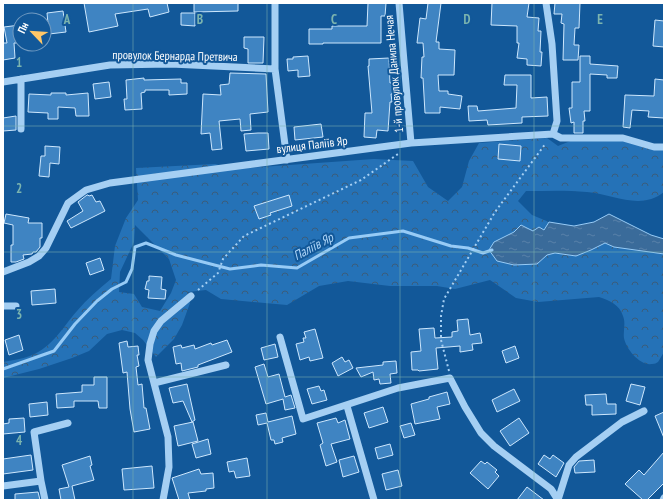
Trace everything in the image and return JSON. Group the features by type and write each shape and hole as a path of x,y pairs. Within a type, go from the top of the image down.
{"street":[{"path":"275,3 275,69 287,160"},
{"name":"1-й провулок Данила Нечая","path":"399,3 411,144"},
{"path":"546,3 552,44 558,121 553,134"},
{"name":"провулок Бернарда Претвича","path":"3,82 110,65 170,64 275,69"},
{"path":"21,79 21,129"},
{"name":"вулиця Паліїв Яр","path":"3,272 29,262 39,256 46,248 68,203 86,190 110,182 411,144 553,134 561,138 623,138 664,147"},
{"path":"163,500 169,467 168,437 148,360 150,344 154,331 161,321 191,296"},
{"path":"3,306 16,306"},
{"path":"280,337 304,419 398,388 450,378 481,433 494,446 551,490 558,500"},
{"path":"154,383 226,365"},
{"path":"347,406 374,500"},
{"path":"558,500 569,465 576,457 622,422 644,411"},
{"path":"45,500 34,432 68,424"},
{"path":"3,486 41,481"}],"path":[{"path":"450,378 441,340 441,316 444,299 495,212 553,134"},
{"path":"191,296 218,273 223,259 244,236 361,180 399,153"}],"green space":[{"path":"547,138 558,146 573,140 623,140 664,149 664,192 655,198 636,201 587,192 526,191 518,201 532,215 549,222 544,230 539,227 533,231 521,225 514,232 494,242 537,264 546,255 555,253 576,256 605,242 614,247 664,254 664,352 658,362 654,364 647,364 638,360 634,356 625,342 624,319 622,312 614,304 599,297 538,302 516,298 490,280 455,289 437,286 390,286 348,281 319,286 287,305 221,299 206,290 188,292 190,303 182,325 174,339 156,357 143,340 135,333 122,330 107,334 89,351 72,358 39,369 3,378 3,362 30,356 45,347 85,302 111,279 115,246 126,218 138,200 136,168 215,164 234,169 374,159 413,161 428,187 448,201 462,187 469,161 479,143","holes":["135,225 169,259 176,280 171,293 160,311 142,307 134,294 119,292 120,272 134,242"]}],"water":[{"path":"609,214 651,235 664,239 664,254 614,247 605,243 576,256 555,253 547,255 537,264 514,265 497,261 489,250 494,242 514,232 521,225 533,231 539,227 544,230 549,222 574,226 594,222"}],"building":[{"path":"84,3 167,3 169,12 150,17 148,9 115,14 118,26 89,32"},
{"path":"194,3 238,3 238,11 194,12"},
{"path":"368,3 386,3 385,16 381,16 381,43 309,44 309,29 332,29 332,26 367,26"},
{"path":"428,3 441,3 436,42 439,42 439,49 455,50 454,75 438,75 439,91 448,91 448,94 462,96 460,109 440,107 440,113 425,113 423,78 421,78 422,57 424,57 423,43 417,43 420,18 426,19"},
{"path":"492,3 529,3 527,17 539,18 538,31 541,31 540,52 542,52 541,66 527,65 527,59 517,58 519,43 517,43 517,26 491,25"},
{"path":"555,3 580,3 579,28 575,28 574,45 579,45 578,60 563,60 564,24 561,23 562,14 554,14"},
{"path":"63,11 66,32 52,34 52,12"},
{"path":"181,13 195,13 195,26 181,25"},
{"path":"655,20 664,21 664,47 653,46"},
{"path":"12,26 12,52 15,52 15,58 3,60 3,43 7,43 4,27"},
{"path":"244,37 264,37 263,63 248,63 248,49 244,48"},
{"path":"308,56 310,76 298,77 298,70 288,71 287,59"},
{"path":"580,56 590,56 590,64 618,66 617,78 607,78 607,75 590,74 590,111 584,111 585,121 583,121 583,133 574,133 574,122 571,123 569,108 572,108 572,82 580,82"},
{"path":"389,58 390,83 396,83 396,94 391,94 392,102 390,102 388,131 377,130 376,138 364,137 365,113 372,113 368,66 369,59"},
{"path":"230,73 266,74 268,112 250,114 251,130 241,131 240,119 219,121 222,149 212,150 210,133 201,134 203,94 221,95 220,85 229,84"},
{"path":"505,75 531,75 531,98 547,97 548,116 522,117 522,123 488,125 487,120 469,121 468,106 477,106 478,111 516,108 517,85 504,85"},
{"path":"144,78 144,80 181,79 181,83 187,83 187,94 169,95 169,90 145,90 145,92 141,93 142,109 125,110 124,99 127,99 126,80"},
{"path":"655,79 664,80 664,118 648,117 649,111 632,110 630,128 623,127 625,95 654,96"},
{"path":"109,82 111,97 95,99 93,84"},
{"path":"51,93 66,93 66,95 88,93 89,116 76,116 75,108 58,107 58,119 48,119 48,113 28,112 29,94 51,95"},
{"path":"16,116 16,130 3,131 3,118"},
{"path":"321,124 323,137 295,140 294,127"},
{"path":"268,133 269,149 246,151 244,134"},
{"path":"499,144 521,146 520,161 498,159"},
{"path":"45,146 60,147 59,164 50,163 49,177 39,176 41,156 45,156"},
{"path":"87,195 92,195 96,202 100,201 105,211 71,228 67,221 83,211 78,202"},
{"path":"289,195 292,206 270,213 271,215 259,219 254,206"},
{"path":"6,214 29,218 28,223 42,223 42,238 40,238 40,247 32,254 23,255 24,259 16,262 11,262 13,225 4,223"},
{"path":"100,258 104,270 90,275 86,263"},
{"path":"149,276 162,277 161,289 166,290 165,299 148,298 149,290 145,289 147,281 149,281"},
{"path":"55,289 56,303 32,305 31,291"},
{"path":"468,319 470,335 480,333 482,343 472,344 473,350 460,352 460,346 436,348 438,369 419,371 412,370 411,352 421,351 419,329 434,328 435,338 452,337 452,332 458,331 457,320"},
{"path":"315,329 323,358 310,361 309,357 300,360 296,344 304,342 303,338 306,338 304,332"},
{"path":"19,335 23,350 9,355 5,340"},
{"path":"227,340 232,352 198,365 198,367 182,371 181,363 176,364 173,347 181,345 182,348 194,345 195,349 211,343 212,345"},
{"path":"127,341 128,347 138,346 139,355 137,355 139,366 136,367 138,385 142,384 144,408 146,408 150,429 134,432 130,409 127,372 123,373 119,343"},
{"path":"275,344 278,357 264,360 261,348"},
{"path":"515,346 519,358 506,363 502,351"},
{"path":"342,357 345,362 349,360 353,368 338,376 332,363"},
{"path":"396,361 397,373 390,374 391,383 380,384 379,379 374,380 373,372 361,377 356,368 383,365 383,362"},
{"path":"264,364 268,377 279,374 285,397 291,395 295,408 285,410 283,399 266,404 255,367"},
{"path":"94,377 107,377 107,408 99,408 98,401 74,401 74,407 57,408 56,394 82,392 82,385 94,385"},
{"path":"187,384 195,420 192,422 183,401 173,403 169,388"},
{"path":"631,384 645,387 640,405 626,401"},
{"path":"319,386 321,391 324,390 327,400 312,404 307,389"},
{"path":"514,389 520,401 497,412 492,400"},
{"path":"447,392 450,404 437,407 440,419 415,424 411,404"},
{"path":"606,394 607,404 616,404 616,414 592,415 592,405 586,405 585,395"},
{"path":"47,402 48,415 30,417 29,404"},
{"path":"383,407 388,422 369,428 364,413"},
{"path":"664,412 664,438 655,416"},
{"path":"266,413 268,422 292,416 296,434 282,438 283,442 275,444 274,440 271,440 267,423 258,425 256,415"},
{"path":"24,418 25,432 3,434 3,424 9,423 9,419"},
{"path":"336,418 338,423 345,420 350,439 331,444 337,462 326,466 320,445 323,443 317,423"},
{"path":"519,418 529,433 510,446 500,431"},
{"path":"193,422 198,441 178,446 174,426"},
{"path":"411,423 415,435 404,438 400,426"},
{"path":"208,439 211,454 196,458 192,444"},
{"path":"390,444 393,455 378,459 375,448"},
{"path":"664,452 664,483 647,500 643,500 625,484 639,470 644,475"},
{"path":"31,455 33,470 3,474 3,459"},
{"path":"544,455 550,459 553,455 564,463 556,477 538,464"},
{"path":"90,456 92,465 90,466 94,480 72,486 75,500 61,500 59,489 69,487 62,465"},
{"path":"354,456 359,472 343,477 339,460"},
{"path":"247,458 250,476 236,478 234,471 229,472 227,462"},
{"path":"594,460 595,472 575,473 574,467 579,461"},
{"path":"481,461 485,464 487,462 497,470 495,472 499,476 488,489 470,473"},
{"path":"152,466 154,488 124,490 122,469"},
{"path":"199,469 201,474 213,473 214,488 206,489 206,491 188,493 190,500 179,500 172,478"},
{"path":"398,470 402,486 386,490 382,474"},
{"path":"527,487 544,500 517,500"},
{"path":"38,492 40,500 15,500 15,494"}],"waterway":[{"name":"Паліїв Яр","path":"3,369 54,351 75,324 97,301 112,289 126,282 132,269 135,247 146,243 176,255 230,269 261,265 297,268 349,238 403,231 451,246 468,248 483,253 492,250"}]}
